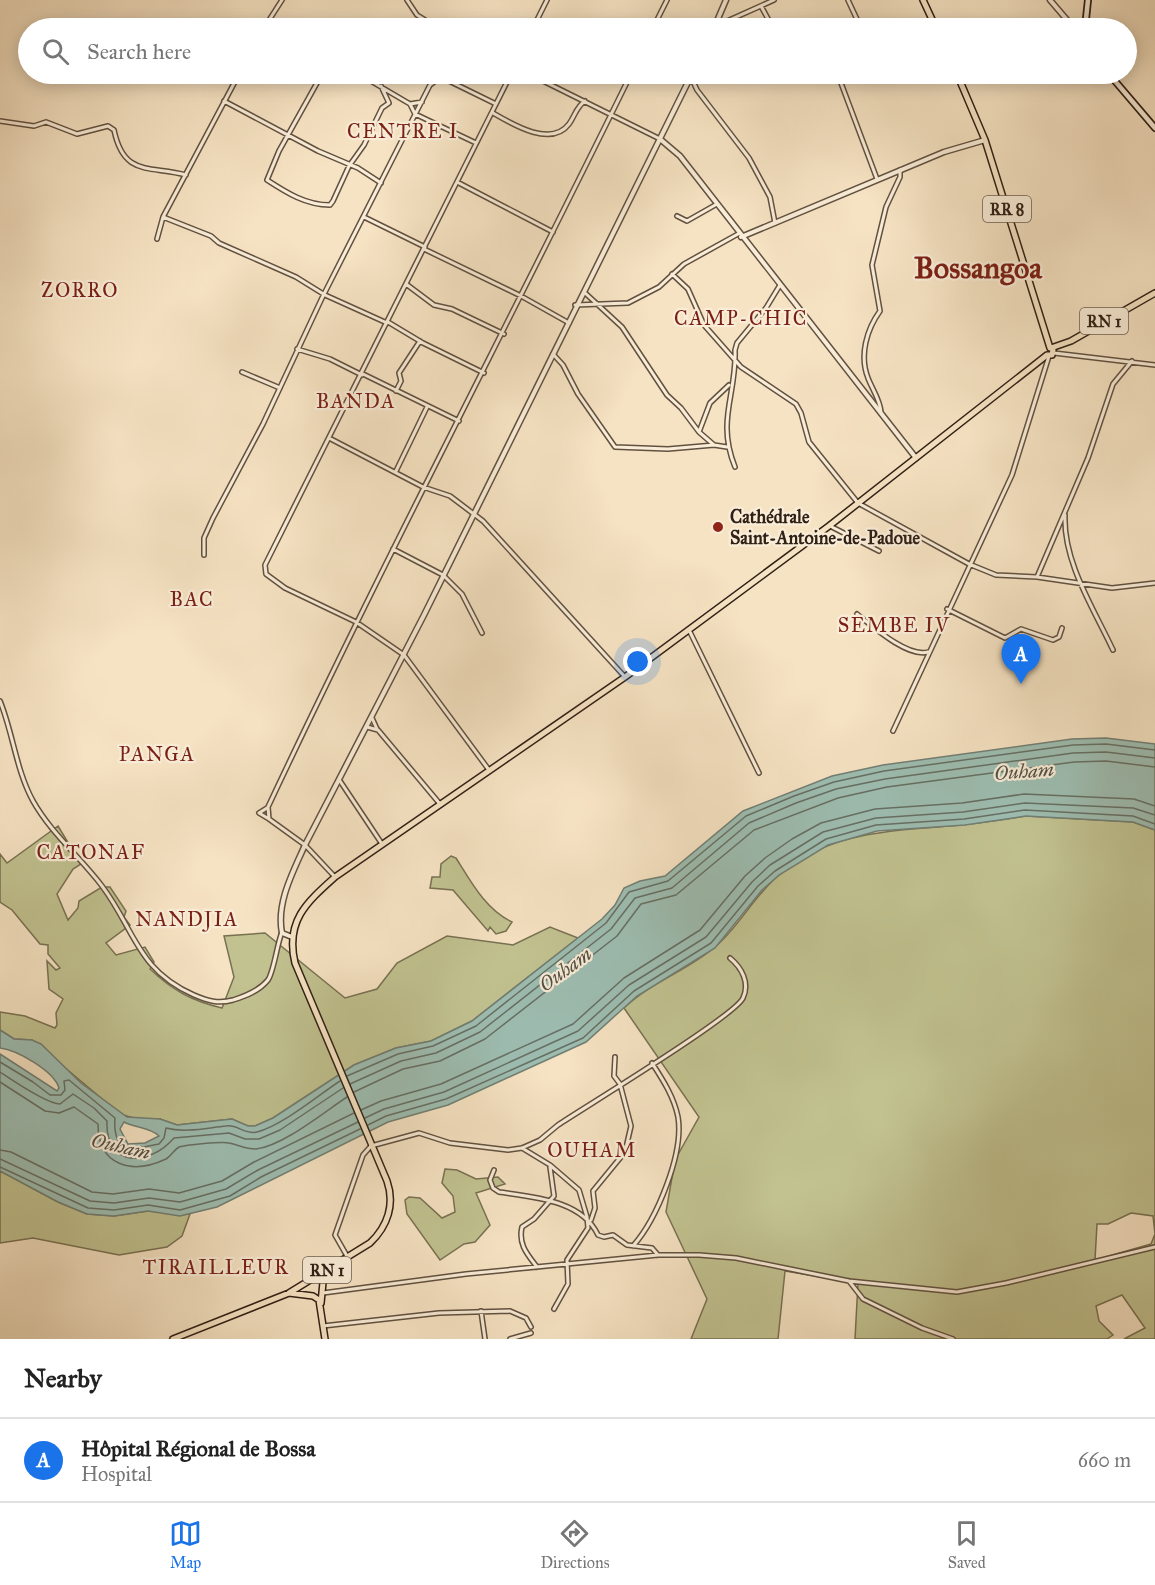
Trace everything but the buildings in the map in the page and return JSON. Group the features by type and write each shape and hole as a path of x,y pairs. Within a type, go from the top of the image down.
{"main road":[{"path":"923,0 931,18"},
{"path":"1086,18 1088,0"},
{"name":"RR 8","path":"961,84 985,140 1051,352"},
{"path":"1118,84 1155,128"},
{"name":"RN 1","path":"173,1339 289,1293 379,1235 389,1214 390,1190 295,963 292,936 304,908 335,877 625,677 829,526 1051,352 1155,293"},
{"path":"324,1272 321,1304 325,1339"},
{"path":"289,1293 313,1296 321,1304"}],"street":[{"path":"270,18 282,0"},
{"path":"407,0 417,15 422,18"},
{"path":"538,18 547,0"},
{"path":"658,18 667,0"},
{"path":"719,18 726,0"},
{"path":"735,18 774,0"},
{"path":"848,0 856,18"},
{"path":"1050,0 1065,18"},
{"path":"762,6 768,18"},
{"path":"157,239 164,217 233,84"},
{"path":"317,84 267,180 298,198 316,205 330,205 382,108 389,103 381,86"},
{"path":"377,84 410,104 415,114 476,143"},
{"path":"204,555 204,538 213,518 431,84"},
{"path":"455,84 496,104"},
{"path":"489,770 404,655 356,622 285,588 266,574 265,565 506,84"},
{"path":"550,84 660,139 680,156 740,236 916,458"},
{"path":"269,819 268,807 356,622 423,487 504,334 626,84"},
{"path":"0,701 22,778 33,801 61,840 102,887 128,932 155,971 171,985 208,1001 223,1003 249,996 269,979 282,932 282,907 291,877 305,845 404,655 575,305 584,292 687,84"},
{"path":"695,84 749,158 770,197 776,224"},
{"path":"841,84 877,179"},
{"path":"224,101 349,166 358,168 381,183"},
{"path":"492,112 534,135 558,133 569,125 578,106 585,101"},
{"path":"410,104 423,102"},
{"path":"0,121 34,126 46,122 77,135 108,126 114,130 117,146 124,158 155,172 175,172 186,175"},
{"path":"575,305 599,306 628,303 659,287 684,264 740,236 776,224 944,152 985,140"},
{"path":"881,413 881,407 866,375 865,346 869,326 880,311 872,265 886,207 900,177 900,170"},
{"path":"458,182 553,232"},
{"path":"677,216 687,221 717,204"},
{"path":"164,217 211,236 219,243 296,277 325,295 388,322 420,342 484,373"},
{"path":"364,217 522,296 568,323"},
{"path":"672,274 688,289 704,325 735,360 776,393 796,404 801,412 808,442 858,503 969,564 996,575 1037,577 1125,588 1155,583"},
{"path":"406,284 434,305 452,309 504,334"},
{"path":"735,467 727,447 730,384 737,343 766,308 780,285"},
{"path":"584,292 622,327 667,395 681,408 699,432 714,445"},
{"path":"396,391 400,381 399,374 420,342"},
{"path":"297,349 330,359 459,421"},
{"path":"893,731 947,609 1012,475 1051,352 1155,364"},
{"path":"553,354 563,365 578,394 615,447 668,449 714,445 727,447"},
{"path":"1037,577 1066,513 1113,384 1132,361"},
{"path":"242,372 280,388"},
{"path":"699,432 710,403 730,384"},
{"path":"396,471 427,407"},
{"path":"329,438 423,487 450,496 473,516 483,521 625,677"},
{"path":"1066,513 1066,535 1073,564 1113,650"},
{"path":"829,526 879,551"},
{"path":"393,549 443,575 462,594 482,633"},
{"path":"947,609 1005,638 1021,629 1053,640 1059,637 1062,628"},
{"path":"857,614 894,642 922,654 928,652"},
{"path":"689,630 759,773"},
{"path":"372,718 378,730 440,804"},
{"path":"367,727 378,730"},
{"path":"340,781 383,845"},
{"path":"268,807 259,813 305,845 335,877"},
{"path":"282,932 285,936 292,936"},
{"path":"348,1257 335,1235 363,1155 371,1146 419,1133 450,1143 508,1150 522,1148 540,1140 620,1084 714,1024 743,1000 746,985 744,974 730,958"},
{"path":"591,1221 595,1208 593,1191 625,1152 631,1126 620,1084 614,1076 615,1057"},
{"path":"633,1246 642,1236 663,1194 679,1133 674,1104 652,1063"},
{"path":"522,1148 550,1165 579,1190 587,1217 588,1228 567,1260 568,1284 554,1309"},
{"path":"537,1267 523,1248 520,1236 522,1227 534,1219 552,1200 553,1177 550,1165"},
{"path":"494,1170 490,1180 493,1188 499,1192 552,1200 587,1217 598,1235 614,1235 627,1245 652,1248 658,1255"},
{"path":"321,1294 537,1267 658,1255 736,1258 849,1281 957,1292 1006,1283 1155,1247"},
{"path":"849,1281 863,1299 922,1328 953,1339"},
{"path":"481,1311 485,1339"},
{"path":"323,1326 481,1311 510,1311 526,1318 531,1327"},
{"path":"510,1339 531,1333"}],"green space":[{"path":"1026,816 1133,822 1155,830 1155,1234 1155,1339 1124,1339 1145,1328 1122,1295 1096,1306 1099,1321 1113,1335 1107,1339 855,1339 858,1283 785,1271 778,1339 691,1339 707,1299 666,1212 675,1160 699,1117 624,1008 646,991 715,947 769,884 798,861 818,850 859,836","holes":["1131,1213 1153,1216 1155,1234 1151,1244 1095,1260 1097,1224 1108,1224"]},
{"path":"58,826 81,864 73,869 57,894 68,920 78,908 79,901 102,887 110,887 126,911 124,917 130,925 106,943 116,955 145,947 154,962 150,969 166,983 183,994 222,1008 234,977 224,936 265,933 345,998 377,989 397,963 447,936 513,945 550,927 578,938 472,1021 431,1041 396,1048 354,1065 273,1118 255,1126 248,1126 232,1119 177,1125 160,1119 137,1119 120,1114 32,1040 14,1039 0,1030 0,1012 25,1016 55,1028 57,1025 56,1013 63,999 49,989 47,961 56,970 60,968 48,954 48,945 40,944 12,910 0,902 0,854 7,863"},
{"path":"451,856 456,858 473,886 487,903 512,922 506,931 496,934 490,927 488,931 453,890 430,888 432,877 440,877 441,864"},
{"path":"445,1169 457,1170 476,1179 498,1177 505,1184 476,1193 490,1225 475,1242 464,1244 440,1260 407,1214 405,1200 409,1197 420,1198 442,1218 455,1212 453,1196 442,1183"},
{"path":"0,1171 58,1202 87,1214 114,1216 148,1211 190,1214 182,1236 167,1247 119,1255 33,1238 0,1243"}],"water":[{"name":"Ouham","path":"1106,738 1155,744 1155,830 1133,822 1026,816 965,825 877,831 828,845 779,875 762,890 715,948 637,996 586,1042 448,1105 388,1122 217,1207 180,1216 148,1211 114,1216 87,1214 58,1202 0,1171 0,1054 57,1091 59,1088 56,1081 43,1068 16,1053 0,1048 0,1030 14,1039 32,1040 41,1044 81,1083 127,1117 160,1119 177,1125 232,1119 248,1126 255,1126 273,1118 354,1065 396,1048 431,1041 472,1021 602,919 615,905 624,888 640,881 665,876 743,811 832,776 883,765 1072,739","holes":["124,1122 151,1131 159,1136 145,1143 128,1144 120,1129"]}],"place":[{"name":"Cathédrale Saint-Antoine-de-Padoue","path":"718,527"},
{"name":"Hôpital Régional de Bossa","path":"1021,684"}],"district":[{"name":"CENTRE I","path":"403,131"},
{"name":"Bossangoa","path":"978,268"},
{"name":"ZORRO","path":"80,290"},
{"name":"CAMP-CHIC","path":"741,318"},
{"name":"BANDA","path":"356,401"},
{"name":"BAC","path":"192,599"},
{"name":"SEMBE IV","path":"894,625"},
{"name":"PANGA","path":"157,754"},
{"name":"CATONAF","path":"91,852"},
{"name":"NANDJIA","path":"187,919"},
{"name":"OUHAM","path":"592,1150"},
{"name":"TIRAILLEUR","path":"216,1267"}]}
